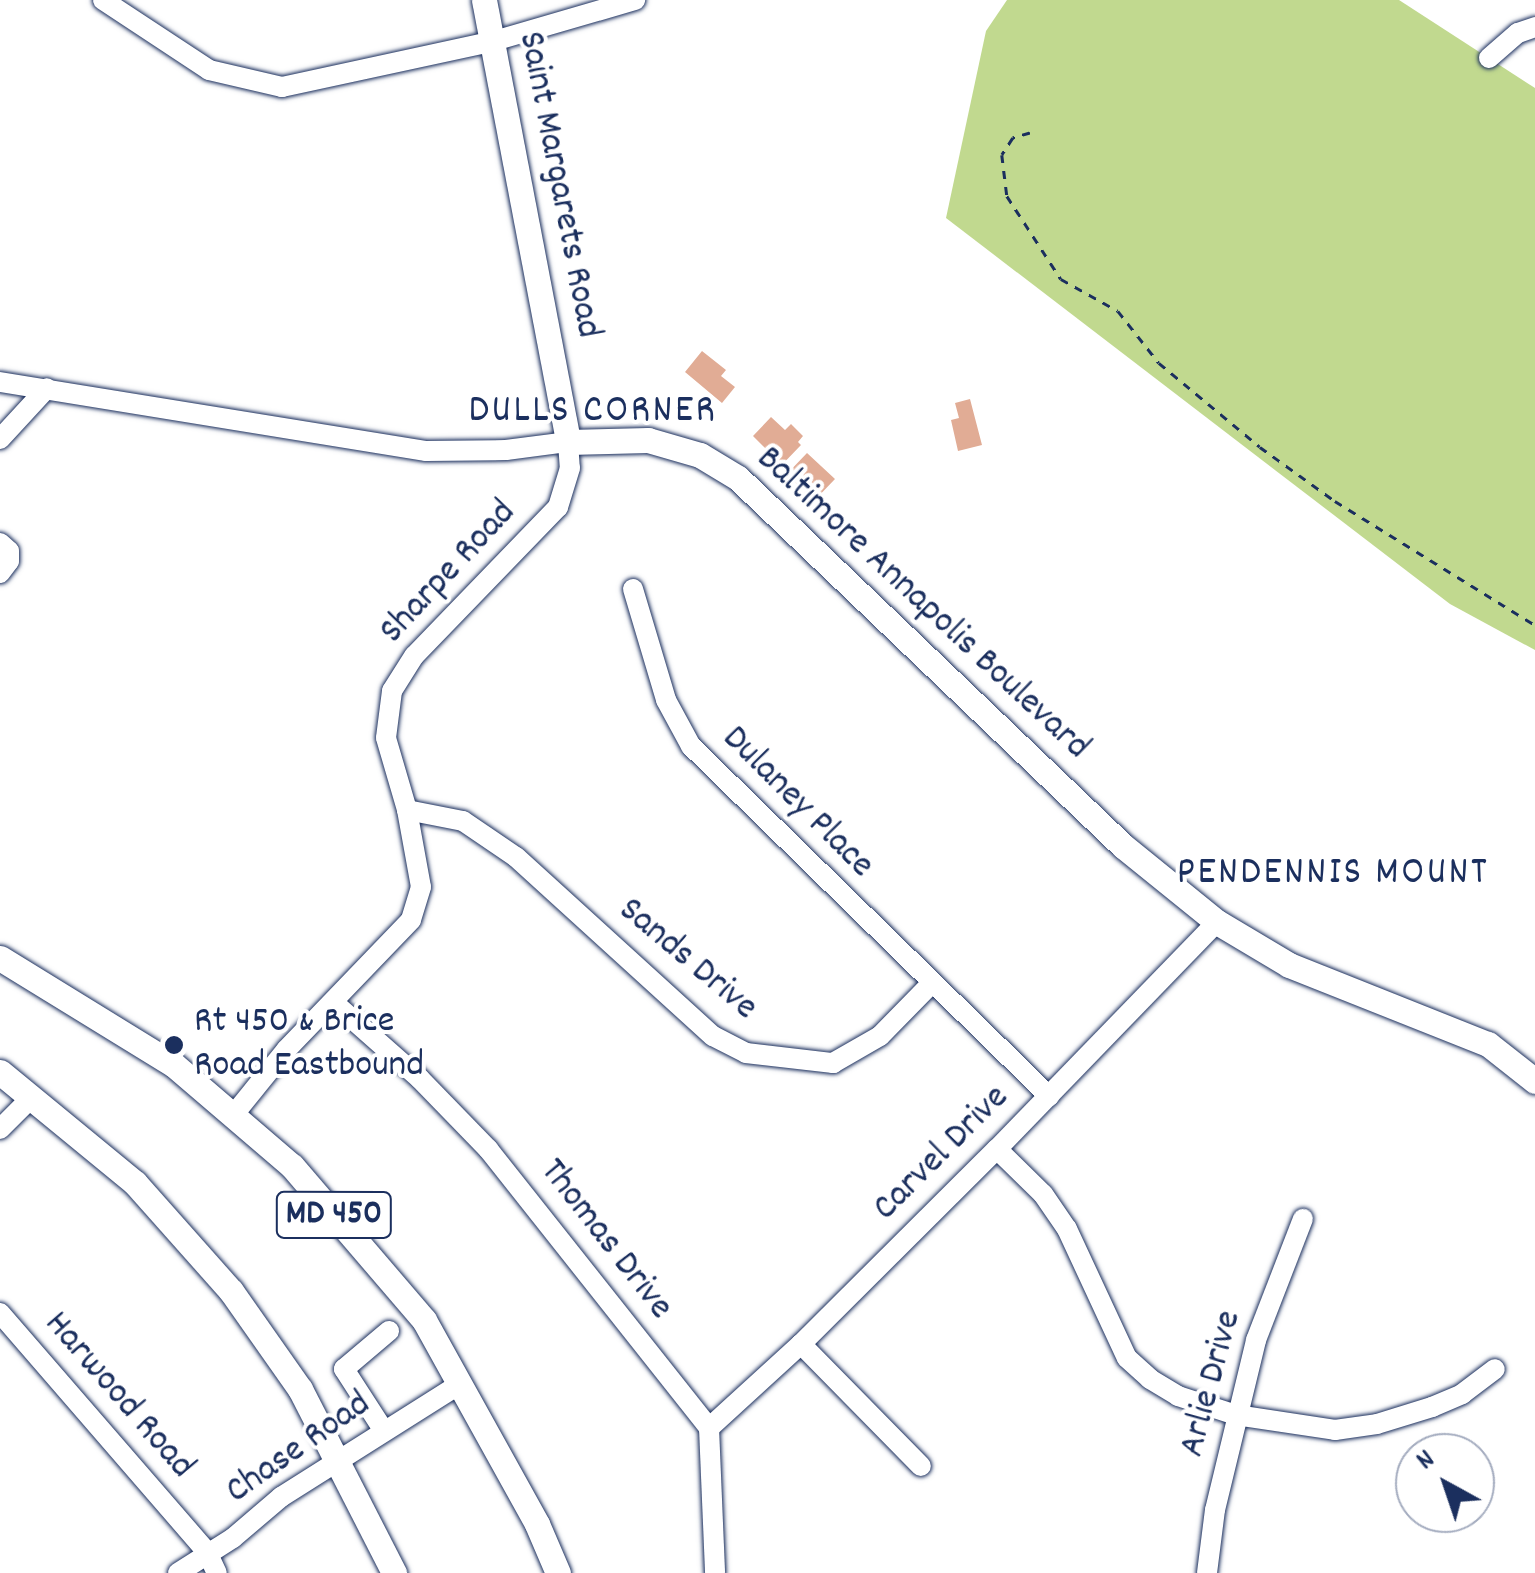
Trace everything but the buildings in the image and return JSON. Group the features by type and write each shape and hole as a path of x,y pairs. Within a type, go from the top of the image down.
{"main road":[{"name":"Saint Margarets Road","path":"484,0 568,442"},
{"name":"Baltimore Annapolis Boulevard","path":"568,442 648,440 700,456 738,478 1123,846 1216,922 1289,964 1488,1044 1535,1081"},
{"name":"MD 450","path":"0,958 146,1047 235,1114 292,1166 424,1320 537,1524 558,1573"},
{"path":"0,1072 135,1182 230,1291 300,1389 394,1573"}],"street":[{"path":"103,0 209,70 282,87 494,41 634,0"},
{"path":"1489,58 1518,33 1535,27"},
{"name":"Baltimore Annapolis Boulevard","path":"0,382 426,451 506,450 568,442"},
{"path":"0,438 47,388"},
{"name":"Sharpe Road","path":"235,1114 286,1050 411,920 421,887 407,810 386,738 392,691 414,656 558,507 570,468 568,442"},
{"path":"0,543 10,551 9,561 0,573"},
{"name":"Dulaney Place","path":"633,589 666,700 691,746 930,985 1049,1096"},
{"name":"Sands Drive","path":"407,810 464,821 516,857 713,1036 746,1053 833,1063 880,1036 930,985"},
{"name":"Carvel Drive","path":"709,1428 801,1344 997,1149 1216,922"},
{"name":"Thomas Drive","path":"333,1002 420,1079 488,1149 709,1428"},
{"path":"0,1129 31,1098"},
{"path":"997,1149 1043,1194 1067,1229 1126,1358 1150,1380 1178,1396 1236,1415 1335,1430 1377,1424 1462,1394 1495,1368"},
{"name":"Arlie Drive","path":"1208,1573 1215,1510 1256,1340 1303,1219"},
{"name":"Harwood Road","path":"0,1313 208,1552 217,1573"},
{"path":"384,1431 344,1369 389,1331"},
{"path":"801,1344 921,1466"},
{"name":"Chase Road","path":"178,1573 337,1461 460,1384"},
{"path":"709,1428 715,1573"}],"path":[{"path":"1030,133 1013,138 1002,156 1007,196 1061,279 1118,311 1159,363 1260,447 1335,500 1535,625"}],"green space":[{"path":"1007,0 1399,0 1535,88 1535,650 1450,604 946,218 986,31"}],"place":[{"name":"Rt 450 & Brice Road Eastbound","path":"174,1045"}],"district":[{"name":"DULLS CORNER","path":"593,413"},
{"name":"PENDENNIS MOUNT","path":"1333,875"}]}
